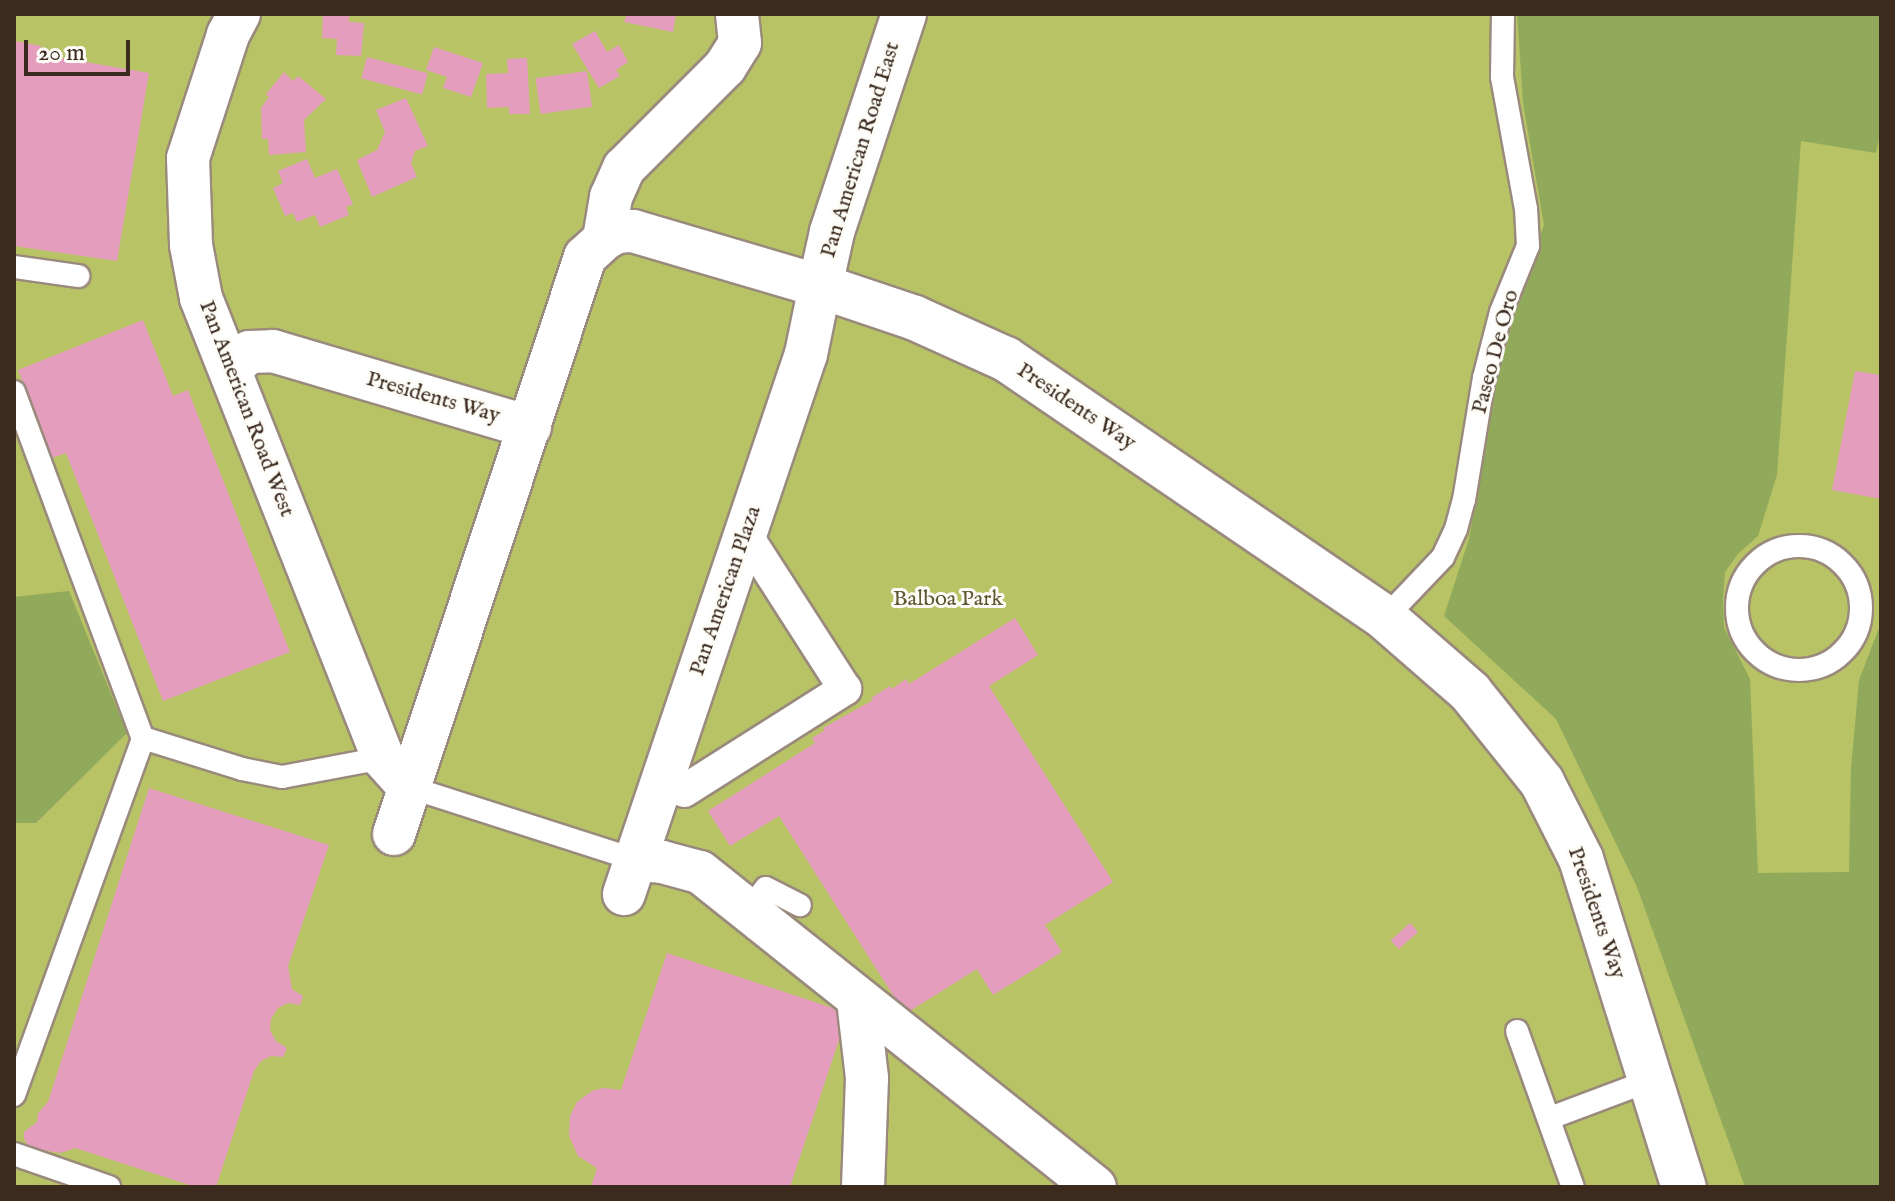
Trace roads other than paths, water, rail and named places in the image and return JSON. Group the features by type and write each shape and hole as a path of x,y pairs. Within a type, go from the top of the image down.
{"street":[{"name":"Pan American Road West","path":"239,14 228,35 188,158 191,245 201,298 396,772"},
{"path":"604,239 611,197 624,168 725,67 740,43 737,14"},
{"name":"Pan American Road East","path":"820,286 832,232 904,14"},
{"name":"Presidents Way","path":"230,369 249,352 273,351 530,427 585,257 604,239 617,232 633,231 820,286 915,318 1006,359 1385,618 1470,692 1542,782 1581,859 1684,1187"},
{"name":"Pan American Plaza","path":"630,877 806,354 820,286"},
{"path":"394,834 396,772 530,427"},
{"path":"684,791 845,689 745,533"},
{"path":"630,877 662,862 700,872 1095,1187"},
{"path":"858,1000 867,1078 863,1187"}],"lane":[{"name":"Paseo De Oro","path":"1385,618 1443,557 1456,529 1464,500 1484,378 1501,312 1528,246 1526,209 1502,77 1503,14"},
{"path":"14,267 78,276"},
{"path":"14,392 143,738 14,1095"},
{"path":"1811,546 1836,557 1847,568 1860,592 1862,608 1855,635 1835,659 1809,669 1792,670 1770,663 1746,642 1739,626 1736,604 1742,582 1757,560 1779,548 1811,546"},
{"path":"143,738 282,777 396,772 630,877"},
{"path":"750,909 766,888 800,905"},
{"path":"1517,1031 1573,1187"},
{"path":"1550,1118 1651,1080"},
{"path":"14,1154 109,1187"}],"park label":[{"name":"Balboa Park","path":"948,600"}]}
